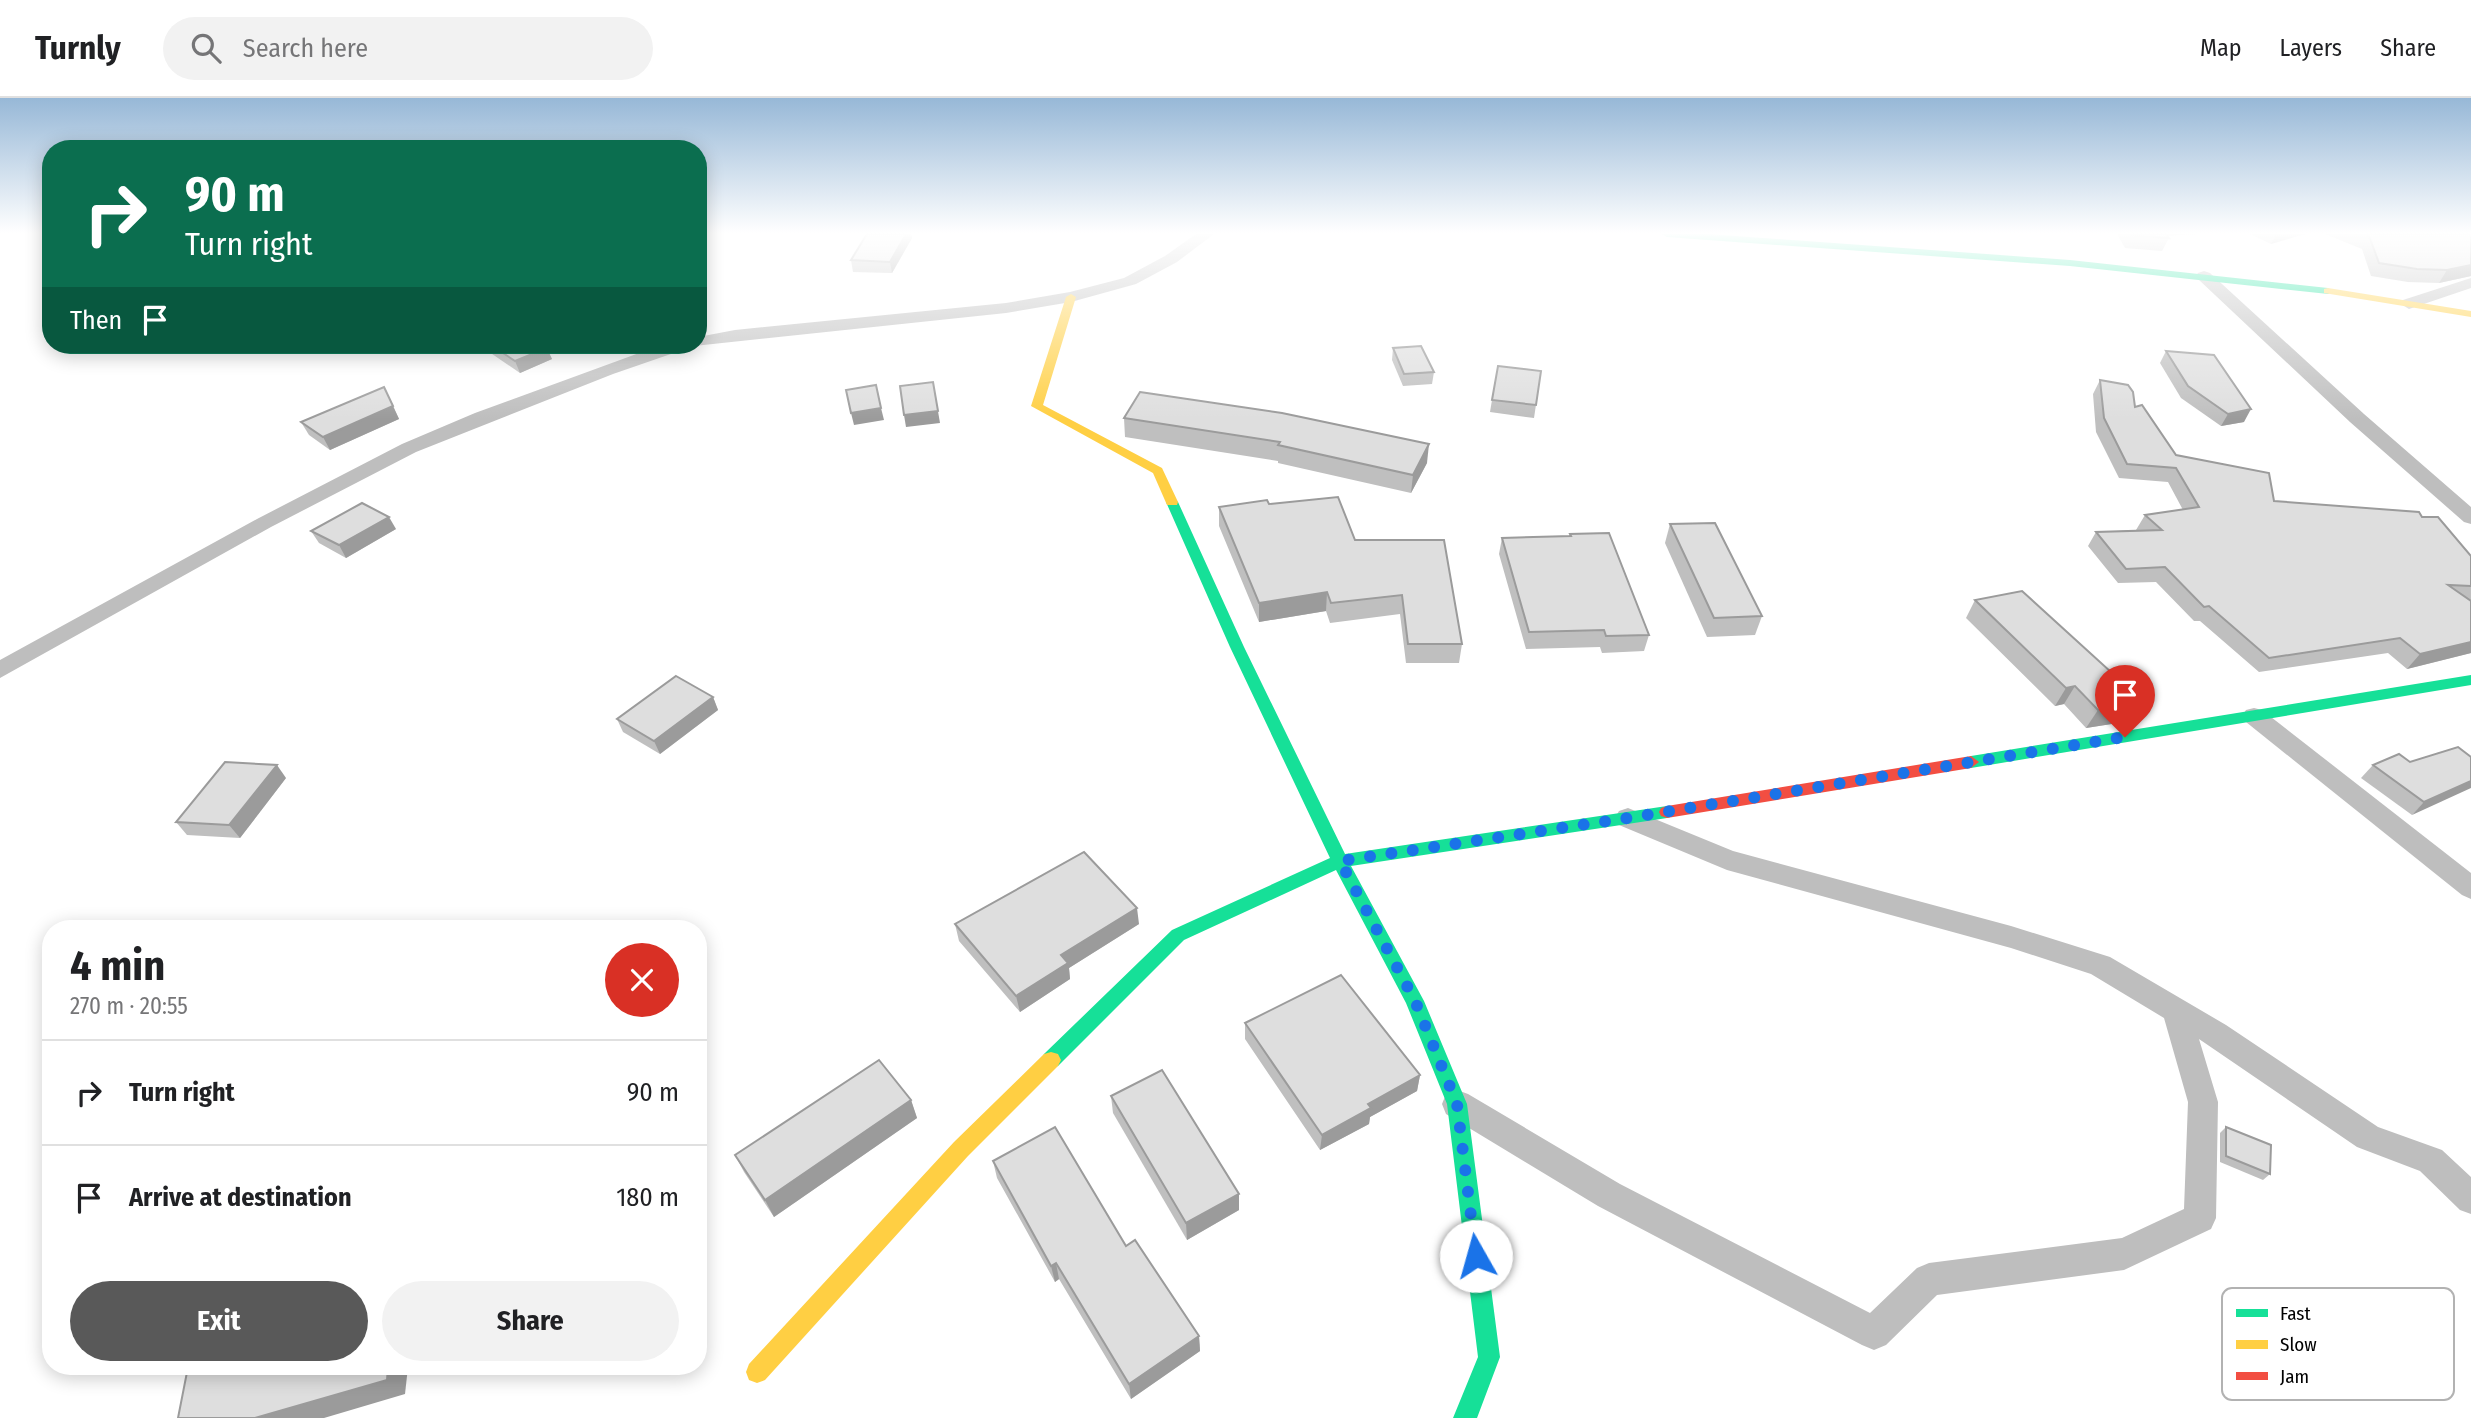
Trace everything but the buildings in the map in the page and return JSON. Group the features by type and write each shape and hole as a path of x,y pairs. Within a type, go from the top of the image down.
{"main road":[{"path":"2348,296 2471,314"},
{"path":"1071,297 1037,406 1158,471 1237,647 1340,861 1415,1001 1457,1104 1489,1357 1465,1418"},
{"path":"757,1372 961,1149 1178,935 1340,861 1628,818 2471,680"}],"street":[{"path":"707,340 735,335 1006,308 1076,296"},
{"path":"2225,296 2357,418 2471,518"},
{"path":"2409,304 2434,296"},
{"path":"0,670 264,523 409,448 482,417 653,354"},
{"path":"2254,716 2471,888"},
{"path":"1628,818 1727,860 2011,937 2100,965 2176,1009 2368,1136 2431,1160 2471,1199"},
{"path":"1457,1104 1609,1195 1874,1333 1929,1280 2124,1254 2200,1218 2203,1102 2176,1009"}],"traffic: fast":[{"path":"1172,502 1237,647 1340,861 1415,1001 1457,1104 1489,1357 1465,1418"},
{"path":"1971,762 2471,680"},
{"path":"1051,1060 1178,935 1340,861 1667,812"}],"traffic: slow":[{"path":"2357,296 2471,314"},
{"path":"1071,297 1037,406 1158,471 1172,502"},
{"path":"757,1372 961,1149 1051,1060"}],"traffic: jam":[{"path":"1667,812 1971,762"}],"route":[{"path":"1476,1256 1457,1104 1415,1001 1340,861 1628,818 2125,737"}]}
